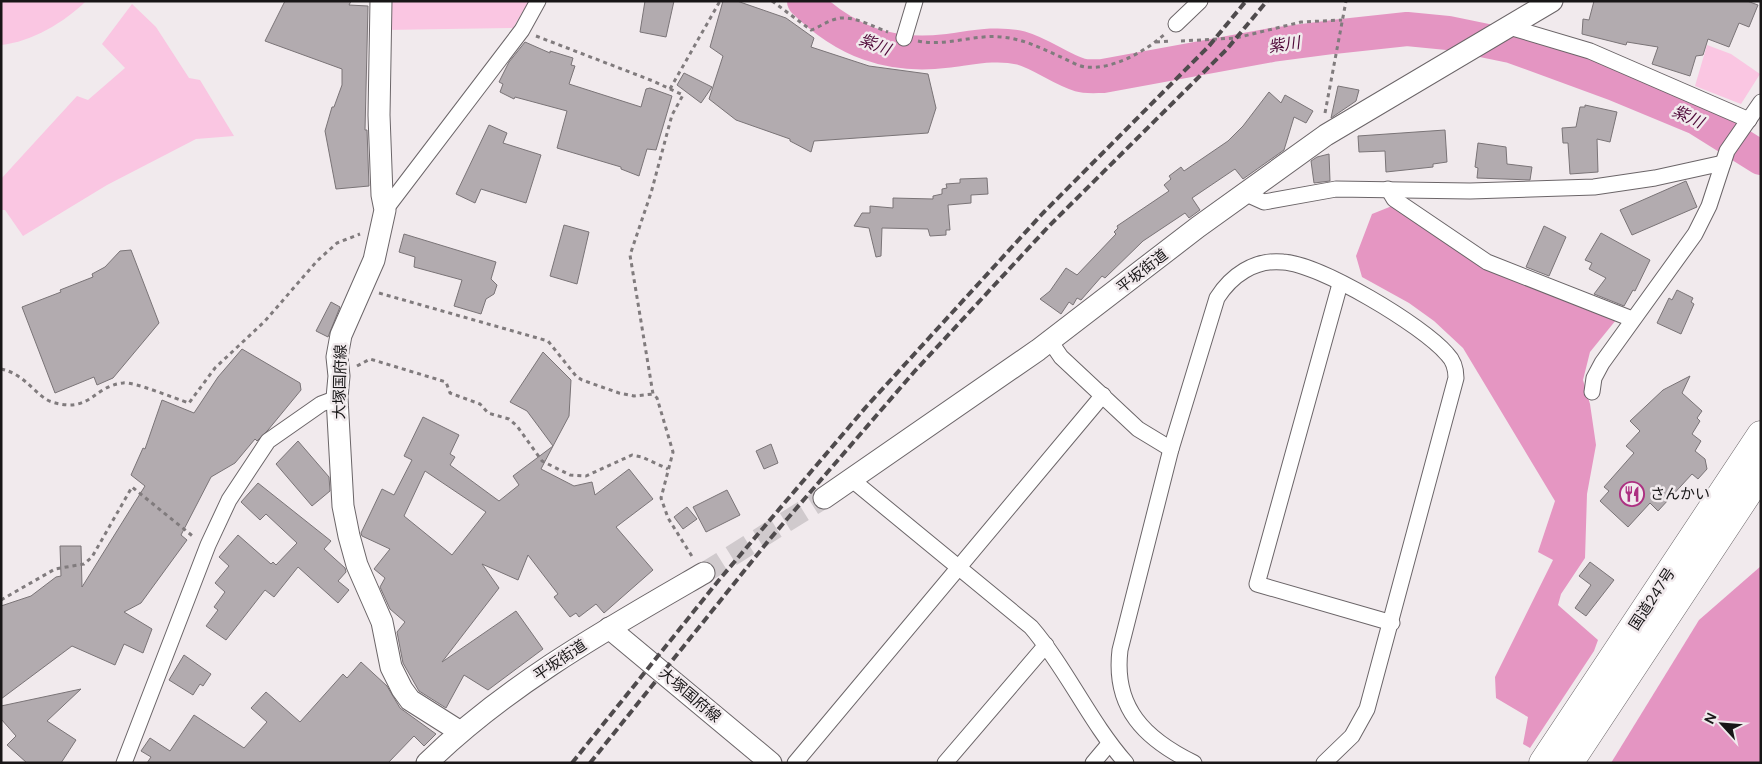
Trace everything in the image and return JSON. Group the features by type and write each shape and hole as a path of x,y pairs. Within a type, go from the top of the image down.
{"highway":[{"name":"国道247号","path":"1543,763 1761,435"},
{"name":"国道247号","path":"1569,763 1761,473"}],"main road":[{"name":"大塚国府線","path":"382,1 379,115 382,195 385,210 374,260 365,285 341,335 337,357 339,376 337,398 343,506 357,565 382,622 391,667 410,700 459,732"},
{"path":"1501,30 1552,1"},
{"name":"平坂街道","path":"824,498 1050,341 1244,193 1326,135 1501,30"},
{"name":"平坂街道","path":"427,763 459,732 500,701 609,628 704,573"},
{"name":"大塚国府線","path":"609,628 771,763"}],"street":[{"path":"385,210 522,30 538,1"},
{"path":"904,38 915,1"},
{"path":"1176,24 1200,1"},
{"path":"1501,30 1590,51 1744,126"},
{"path":"1592,392 1594,378 1602,363 1632,319 1696,234 1709,206 1725,157 1761,102"},
{"path":"1244,193 1264,202 1336,189 1470,191 1594,187 1655,178 1725,157"},
{"path":"1388,189 1394,199 1487,262 1632,319"},
{"path":"1194,763 1147,732 1126,706 1119,678 1120,650 1171,449 1209,317 1226,284 1236,274 1248,268 1282,261 1300,265 1340,284 1413,324 1447,354 1456,369 1456,378 1368,709 1361,723 1343,746 1324,763"},
{"path":"1340,284 1257,584 1392,623"},
{"path":"1050,341 1061,357 1138,429 1171,449"},
{"path":"795,763 1102,395"},
{"path":"124,763 208,545 229,500 268,441 321,404 337,398"},
{"path":"851,479 1032,628 1046,645 1109,744 1126,763"},
{"path":"945,763 1046,645"},
{"path":"1093,763 1109,744"}],"path":[{"path":"670,90 720,1"},
{"path":"772,1 811,30 824,26 835,19 846,18 904,38 931,44 1000,37 1022,40 1084,67 1104,66 1128,58 1155,42 1176,24"},
{"path":"1326,135 1322,125 1346,1"},
{"path":"1155,42 1236,38 1301,22 1342,20"},
{"path":"522,30 683,95 672,115 651,193 630,255 653,394 657,398 673,452 661,498 668,518 704,573"},
{"path":"1,369 20,376 50,402 83,404 109,386 124,382 189,403 215,368 264,321 317,261 337,242 369,231 380,233"},
{"path":"365,285 377,292 548,341 576,376 582,380 619,393 634,396 653,394"},
{"path":"339,376 370,359 446,382 450,393 480,404 488,413 508,419 517,426 542,461 570,475 586,476 632,455 642,457 668,469"},
{"path":"1,600 55,569 84,564 92,557 132,487 189,534 208,545"}],"shaded area":[{"path":"1,1 86,1 78,9 47,30 24,40 1,45"},
{"path":"386,1 529,1 513,28 385,30"},
{"path":"132,4 156,27 189,78 200,80 234,136 196,139 107,185 23,236 5,210 1,210 1,179 77,96 88,100 125,68 102,44"},
{"path":"1707,45 1731,54 1760,74 1741,104 1695,86"},
{"path":"1392,206 1501,276 1532,286 1616,320 1590,352 1583,380 1590,404 1596,445 1587,494 1585,558 1561,594 1558,605 1598,640 1594,651 1530,748 1523,744 1528,717 1496,698 1495,677 1553,560 1538,552 1555,501 1463,348 1434,321 1409,303 1362,277 1356,256 1372,214"},
{"path":"1761,566 1761,763 1611,763 1699,620"}],"building":[{"path":"285,1 351,1 349,5 368,6 365,130 367,130 369,186 336,189 325,131 332,107 334,107 342,85 342,69 265,41"},
{"path":"645,1 674,1 666,37 640,32"},
{"path":"723,1 737,1 786,18 814,38 811,47 869,66 928,74 936,108 928,133 814,141 811,152 790,141 790,139 736,120 709,99 723,56 710,47"},
{"path":"1594,1 1747,1 1758,5 1749,27 1739,23 1729,47 1708,39 1703,55 1696,56 1690,76 1652,64 1658,47 1627,42 1626,45 1582,34 1583,19 1589,20"},
{"path":"525,42 550,53 550,51 573,58 571,65 575,66 569,84 641,107 646,89 650,88 672,96 656,150 647,149 639,176 621,169 621,167 557,148 567,111 515,97 514,99 500,92 503,84 499,82 509,62"},
{"path":"684,73 712,87 701,103 677,85"},
{"path":"1338,86 1359,90 1356,101 1331,118"},
{"path":"1269,92 1281,103 1285,95 1313,111 1306,123 1294,117 1284,150 1243,179 1235,169 1192,198 1200,210 1189,218 1185,213 1143,241 1105,278 1102,276 1081,300 1077,298 1073,305 1069,302 1061,314 1040,299 1050,291 1066,268 1077,275 1116,234 1114,232 1118,228 1117,226 1169,191 1164,185 1171,179 1169,176 1181,167 1184,171 1228,141 1243,126"},
{"path":"1585,105 1617,112 1610,142 1597,139 1598,172 1570,174 1568,143 1563,143 1562,128 1576,127 1580,107 1585,107"},
{"path":"489,125 507,133 503,143 541,155 526,203 481,189 475,203 456,194"},
{"path":"1445,130 1447,162 1433,164 1433,167 1386,172 1385,151 1359,152 1358,136"},
{"path":"1478,143 1506,147 1507,164 1532,167 1530,180 1477,178 1478,168 1475,167"},
{"path":"1329,154 1330,181 1314,183 1311,161 1317,157"},
{"path":"987,178 988,194 971,195 971,203 948,205 950,230 946,230 946,235 930,236 928,229 882,228 881,256 876,257 869,228 854,226 862,213 870,213 870,206 893,208 893,198 933,199 933,196 942,194 942,189 947,188 946,184 960,183 960,179"},
{"path":"1686,181 1697,207 1632,235 1620,210"},
{"path":"564,225 589,232 577,284 550,276"},
{"path":"1544,226 1566,237 1549,276 1526,267"},
{"path":"1601,233 1650,260 1635,291 1633,290 1624,306 1594,294 1606,278 1589,269 1592,263 1585,260"},
{"path":"404,234 496,262 491,279 497,285 494,294 486,299 481,314 454,306 462,280 414,267 415,257 399,252"},
{"path":"131,250 159,323 113,378 97,385 94,377 55,393 22,307 93,277 92,274 105,267 120,251"},
{"path":"1677,290 1693,298 1691,302 1694,304 1681,334 1657,323 1669,298 1672,300"},
{"path":"331,302 340,307 328,337 316,331"},
{"path":"242,349 300,383 301,390 268,430 257,441 255,439 235,463 211,477 181,535 187,540 141,603 124,612 152,629 143,653 124,644 115,665 72,646 1,699 1,606 31,596 56,577 61,576 60,546 81,546 82,587 145,486 131,475 143,448 145,449 162,400 194,413 218,377"},
{"path":"543,352 571,380 569,416 553,446 527,411 510,402"},
{"path":"1690,376 1682,393 1702,411 1697,418 1700,421 1692,434 1701,441 1695,451 1705,459 1707,469 1698,479 1692,474 1658,511 1650,503 1628,527 1600,501 1609,491 1604,487 1634,453 1626,446 1640,431 1630,421 1663,390"},
{"path":"423,417 459,435 450,454 455,457 450,465 499,501 519,485 513,476 553,446 541,469 574,486 592,482 595,495 629,469 653,499 616,527 653,570 604,613 596,604 579,617 576,613 570,617 554,597 558,594 528,555 518,580 482,564 499,588 442,662 516,611 543,649 488,690 464,675 446,708 419,691 403,663 397,632 405,622 390,609 380,587 385,578 374,569 390,549 362,536 361,533 382,489 394,495 412,460 404,456","holes":["425,471 486,512 452,555 404,516"]},
{"path":"298,441 329,477 330,491 312,506 276,464"},
{"path":"771,444 778,463 764,469 756,451"},
{"path":"258,483 331,541 324,549 345,568 346,572 338,581 349,590 338,603 298,567 274,597 265,590 226,640 206,626 218,610 214,607 225,592 215,583 229,566 219,557 238,535 271,564 273,562 276,565 297,543 266,514 260,520 241,502"},
{"path":"727,490 740,515 706,532 693,507"},
{"path":"687,507 697,519 683,529 674,517"},
{"path":"1590,562 1614,580 1586,616 1575,608 1591,585 1579,576"},
{"path":"184,655 211,674 203,686 200,684 193,695 169,680"},
{"path":"361,662 387,686 400,708 436,734 424,746 414,736 388,763 147,763 151,757 141,751 150,738 170,751 194,715 244,748 267,722 251,708 266,692 300,722 343,674 347,678"},
{"path":"81,689 47,721 76,740 61,763 27,763 7,745 16,736 1,719 1,706"}],"waterway":[{"name":"紫川","path":"804,1 835,27 869,44 887,49 925,53 984,46 1012,46 1029,51 1080,75 1089,76 1103,76 1272,45 1333,37 1407,29 1448,33 1511,46 1615,84 1697,118 1761,158"}],"tunnel":[{"path":"704,573 824,498"}],"railway":[{"path":"572,763 719,580 866,407 1043,213 1209,46 1246,1"},
{"path":"590,763 769,540 914,372 1049,226 1227,49 1267,1"}],"place":[{"name":"さんかい","path":"1632,494"}]}
